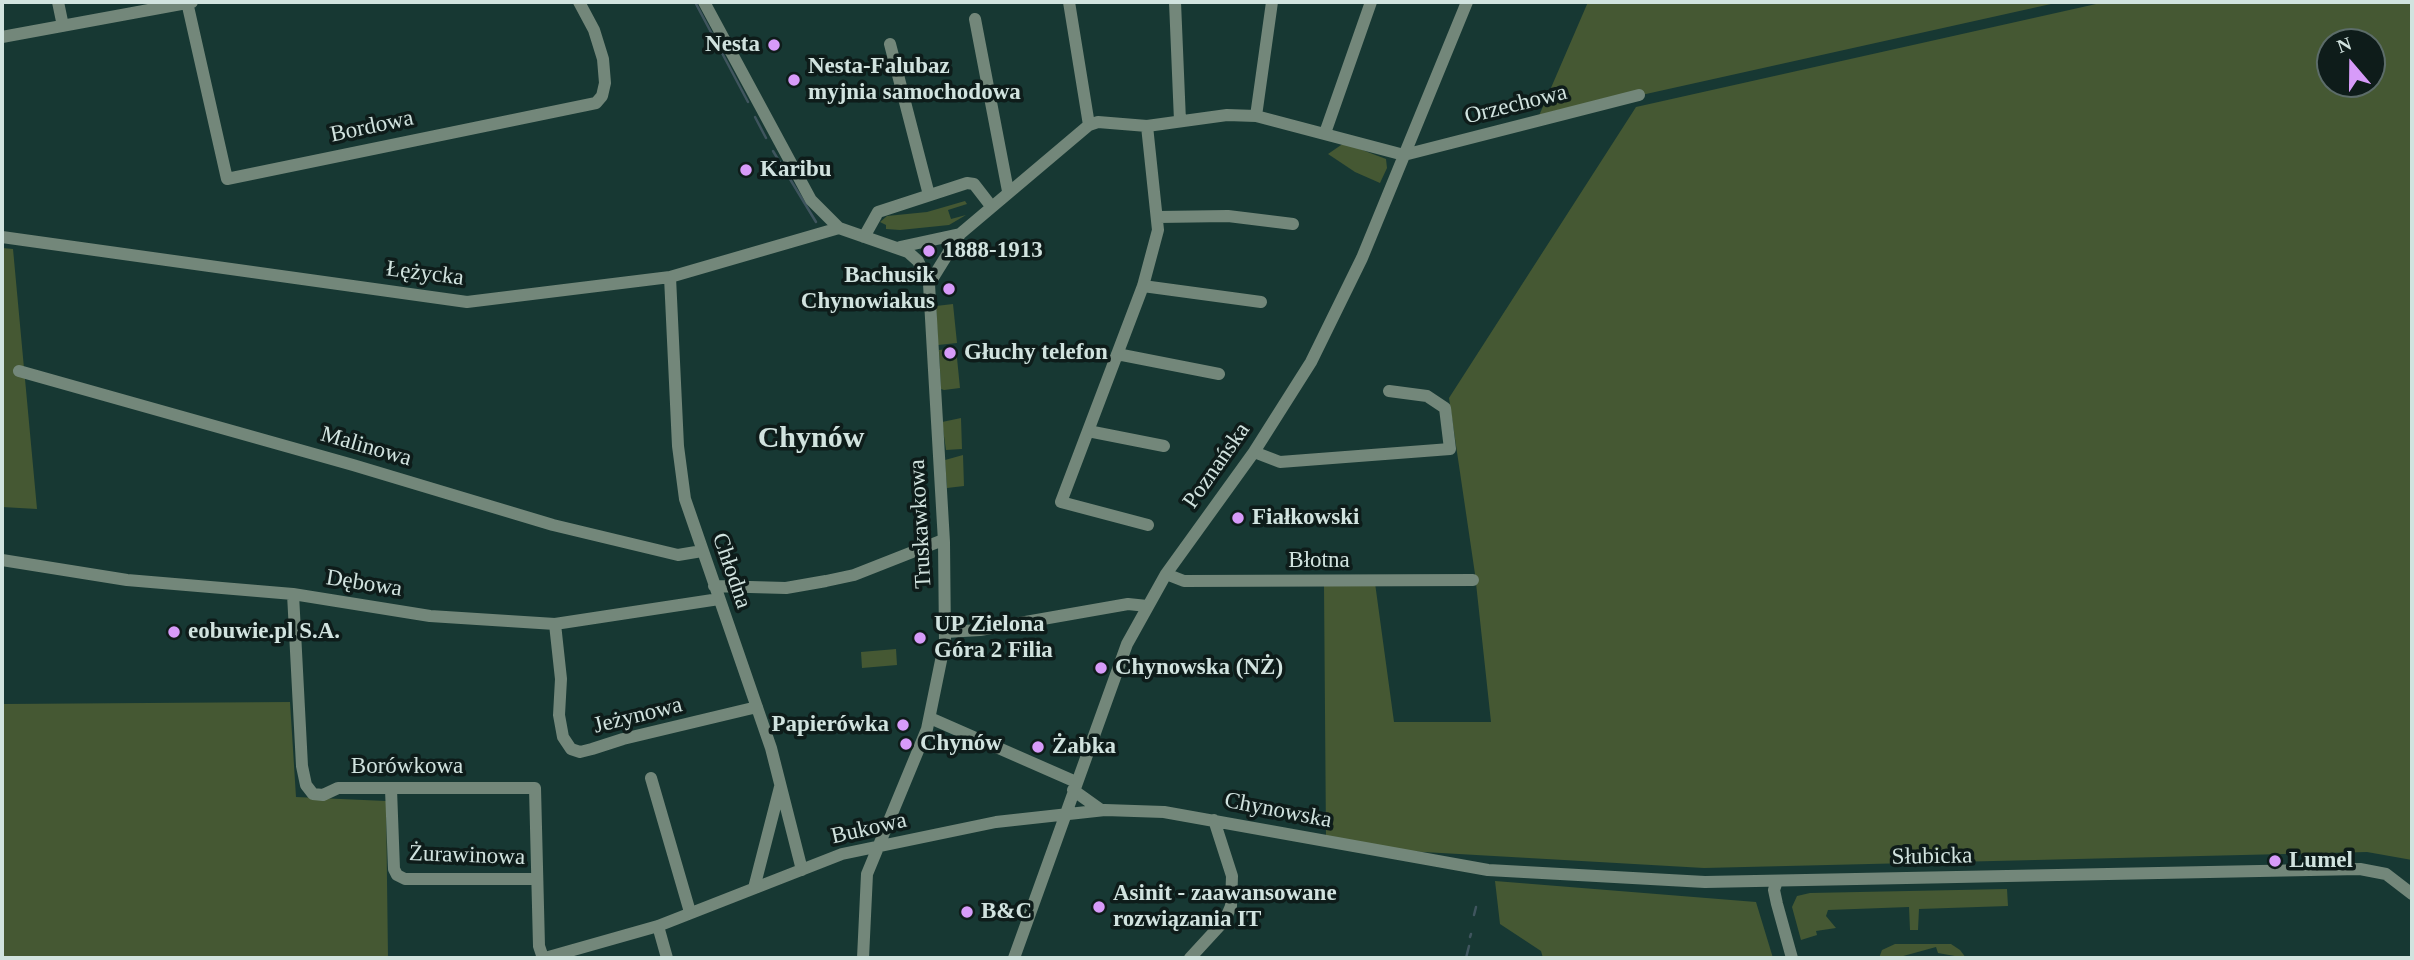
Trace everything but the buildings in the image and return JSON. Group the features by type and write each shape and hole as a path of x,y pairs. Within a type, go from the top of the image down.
{"street":[{"path":"58,2 63,26"},
{"path":"2,37 189,2"},
{"name":"Bordowa","path":"189,2 227,179 596,103 602,96 605,83 603,59 594,30 579,2"},
{"path":"704,2 805,190 819,210 839,228 900,247 960,234"},
{"path":"1069,2 1089,125"},
{"path":"1175,2 1180,121"},
{"path":"1256,116 1272,2"},
{"path":"1325,133 1371,2"},
{"name":"Poznańska","path":"1014,958 1118,667 1147,606 1166,574 1254,452 1311,362 1335,315 1467,2"},
{"path":"975,19 1008,191"},
{"path":"890,44 929,195"},
{"name":"Orzechowa","path":"1404,155 1639,95"},
{"path":"929,284 960,234 1089,125 1098,122 1147,126 1227,115 1256,116 1404,155"},
{"path":"1147,126 1158,230 1143,286 1061,502 1148,525"},
{"path":"864,237 878,212 967,183 974,184 991,206"},
{"path":"1158,217 1228,216 1293,224"},
{"name":"Łężycka","path":"2,237 467,302 670,277 839,228"},
{"name":"Truskawkowa","path":"863,958 864,891 876,847 923,742 946,632 929,284 918,261 900,247"},
{"name":"Chłodna","path":"670,277 680,472 690,516 757,707 781,785 802,870"},
{"path":"1143,286 1261,302"},
{"path":"1117,354 1219,374"},
{"name":"Malinowa","path":"19,371 353,464 553,525 678,555 702,551"},
{"path":"1254,452 1280,462 1450,449 1445,408 1427,396 1389,391"},
{"path":"1088,431 1164,446"},
{"path":"714,586 786,588 854,575 943,540"},
{"name":"Dębowa","path":"2,561 137,582 293,594 430,616 555,624 719,599"},
{"name":"Błotna","path":"1166,574 1184,580 1473,580"},
{"name":"Borówkowa","path":"293,594 302,766 306,785 313,794 323,795 338,788 536,788 539,946 544,958"},
{"path":"946,632 980,630 1128,604 1147,606"},
{"name":"Jeżynowa","path":"555,624 561,679 559,715 563,737 571,748 580,752 624,738 757,707"},
{"path":"930,718 1075,786 1101,810"},
{"path":"651,778 690,912"},
{"path":"754,888 781,785"},
{"name":"Żurawinowa","path":"391,789 394,869 397,876 537,879"},
{"name":"Chynowska","path":"1064,816 1101,810 1164,812 1446,864"},
{"name":"Bukowa","path":"544,958 658,926 842,854 996,822 1064,816"},
{"path":"1190,958 1225,920 1233,899 1232,876 1214,820"},
{"name":"Słubicka","path":"1446,864 1488,870 1678,881 2360,869 2386,874 2412,894"},
{"path":"1777,881 1774,890 1792,958"},
{"path":"658,926 667,958"}],"green space":[{"path":"1588,2 2060,2 1538,118"},
{"path":"2105,2 2412,2 2412,860 2367,852 1704,868 1406,851 1326,839 1324,586 1375,583 1394,722 1491,722 1475,574 1449,398 1636,107"},
{"path":"1344,143 1386,159 1387,168 1380,183 1355,172 1328,154"},
{"path":"965,201 967,204 948,210 951,219 966,215 949,225 900,230 886,229 886,225 880,222 887,216 927,212"},
{"path":"2,248 13,249 37,509 2,507"},
{"path":"953,304 957,343 938,345 936,306"},
{"path":"956,348 960,388 944,390 941,389 939,350"},
{"path":"961,418 962,449 946,450 942,422"},
{"path":"963,455 964,486 947,488 945,460"},
{"path":"896,649 897,665 862,668 861,652"},
{"path":"2,691 4,704 290,702 296,797 386,801 388,958 2,958"},
{"path":"1495,881 1756,902 1773,958 1543,958 1541,951 1500,924"},
{"path":"2007,889 2008,906 1919,909 1918,930 1910,930 1909,907 1828,910 1826,916 1836,928 1816,931 1817,935 1801,940 1792,907 1797,896 1810,893"},
{"path":"1895,944 1951,944 1966,958 1938,953 1936,947 1896,958 1879,958 1882,950"}],"waterway":[{"path":"695,2 748,102"},
{"path":"755,117 766,138"},
{"path":"773,151 816,222"},
{"path":"1474,915 1476,907"},
{"path":"1466,958 1469,946"}],"place":[{"name":"Nesta","path":"774,45"},
{"name":"Nesta-Falubaz myjnia samochodowa","path":"794,80"},
{"name":"Karibu","path":"746,170"},
{"name":"1888-1913","path":"929,251"},
{"name":"Bachusik Chynowiakus","path":"949,289"},
{"name":"Głuchy telefon","path":"950,353"},
{"name":"Fiałkowski","path":"1238,518"},
{"name":"eobuwie.pl S.A.","path":"174,632"},
{"name":"UP Zielona Góra 2 Filia","path":"920,638"},
{"name":"Chynowska (NŻ)","path":"1101,668"},
{"name":"Papierówka","path":"903,725"},
{"name":"Chynów","path":"906,744"},
{"name":"Żabka","path":"1038,747"},
{"name":"Lumel","path":"2275,861"},
{"name":"Asinit - zaawansowane rozwiązania IT","path":"1099,907"},
{"name":"B&C","path":"967,912"}],"district":[{"name":"Chynów","path":"811,439"}]}
